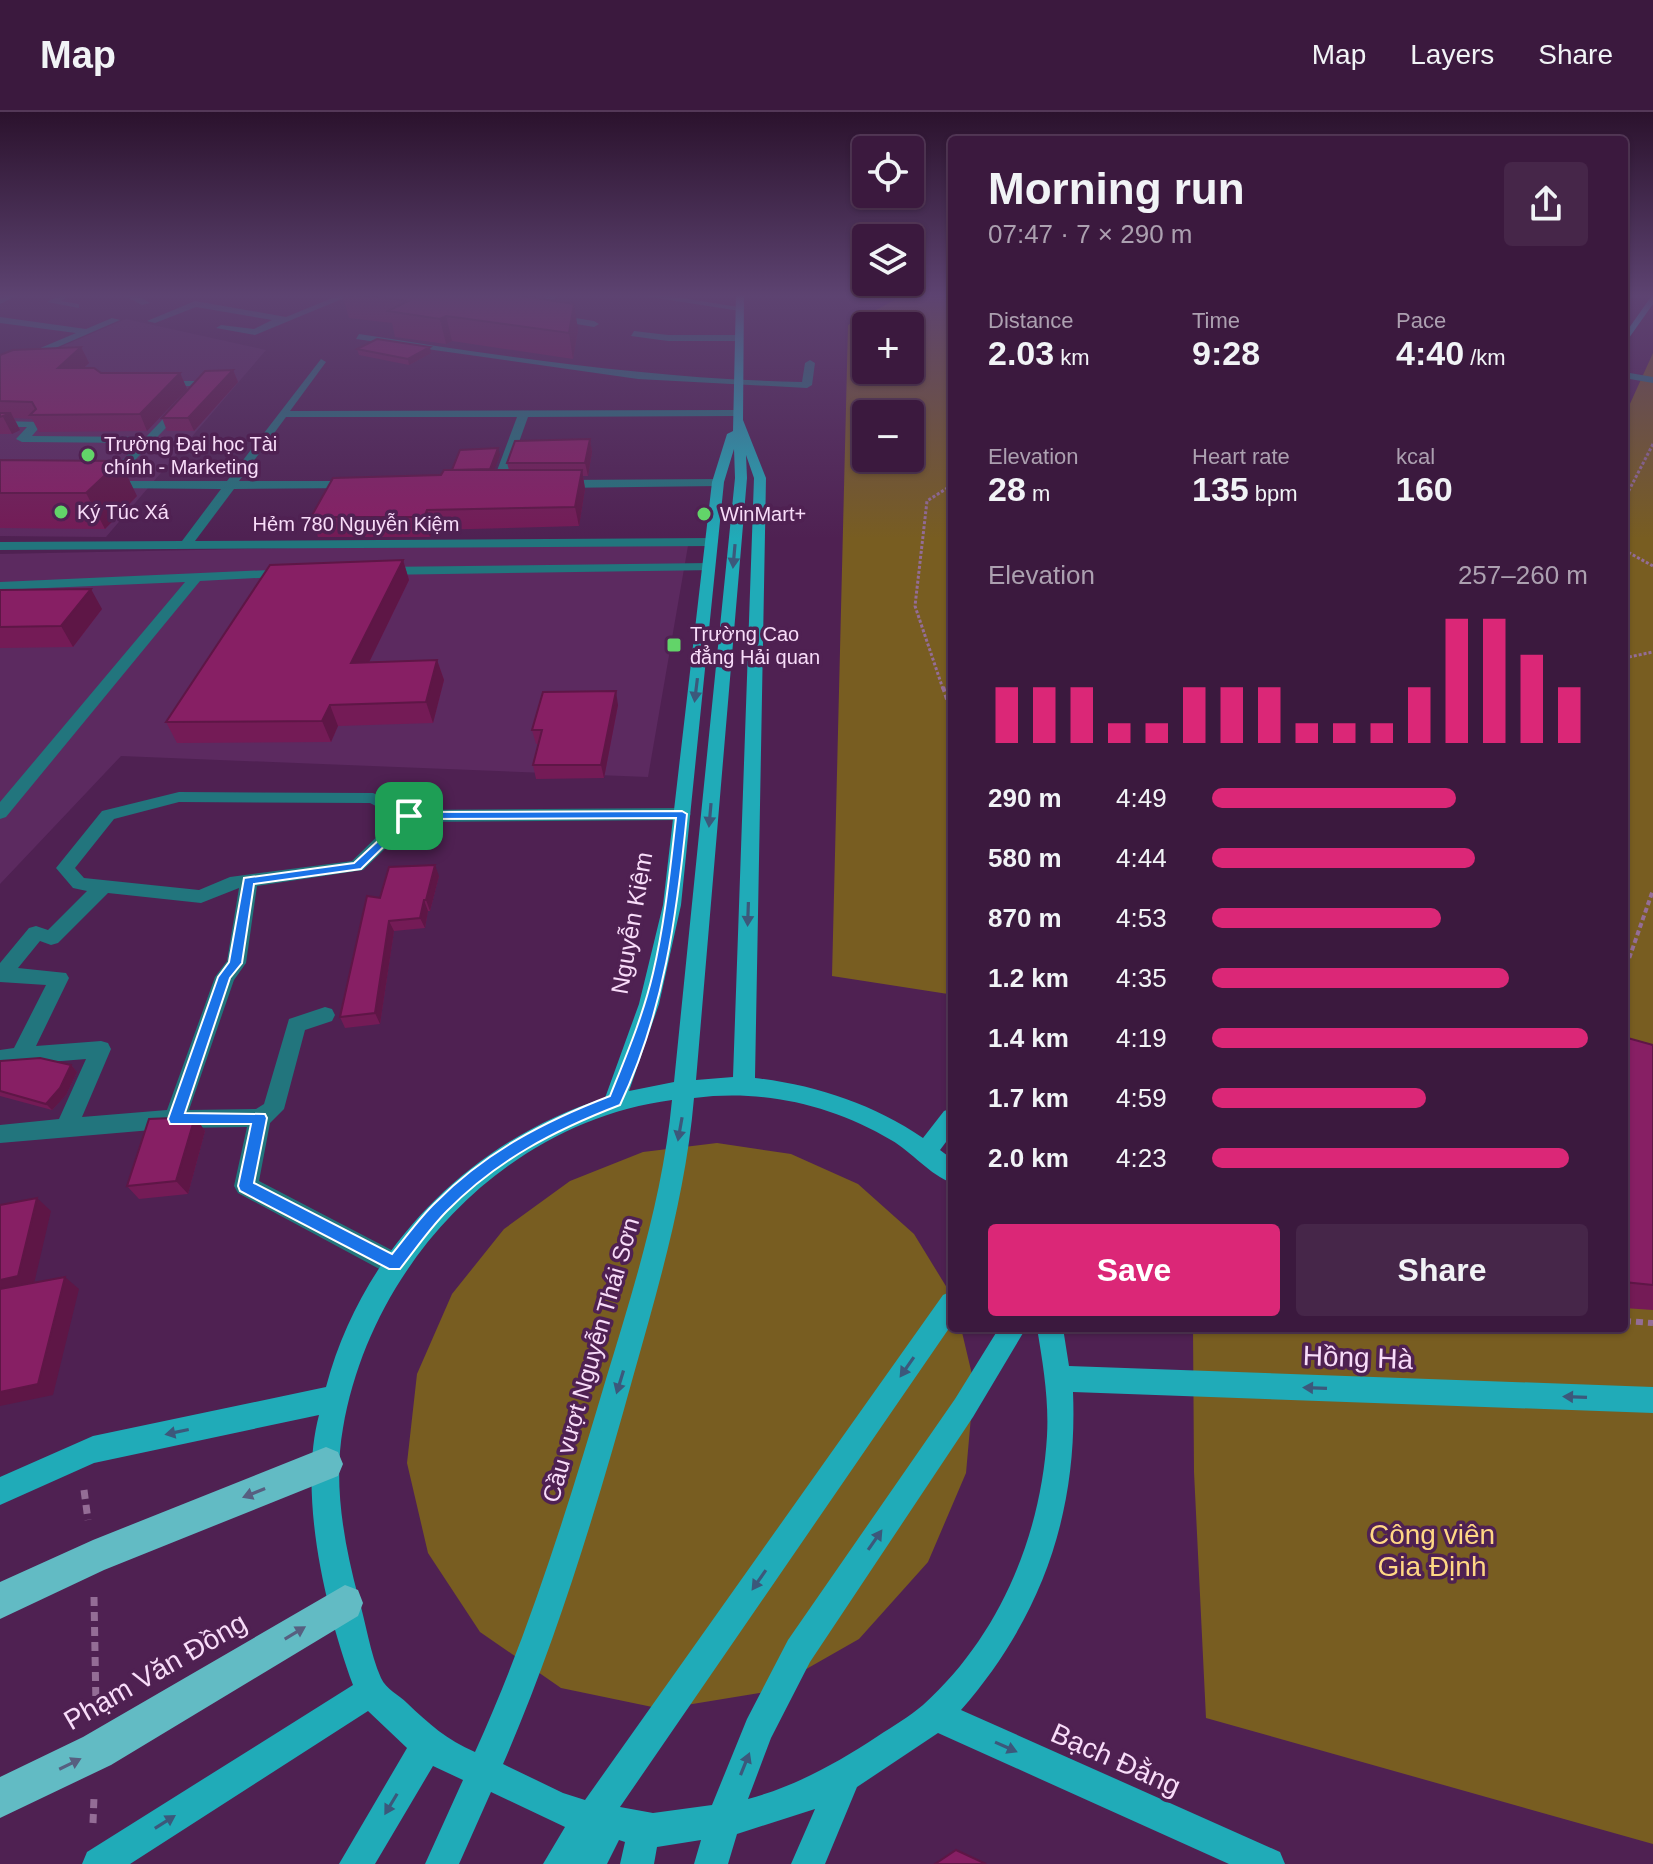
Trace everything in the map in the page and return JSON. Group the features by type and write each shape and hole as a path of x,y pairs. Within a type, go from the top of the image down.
{"highway":[{"path":"0,1601 93,1557 326,1464"},
{"name":"Phạm Văn Đồng","path":"0,1798 97,1751 345,1603"}],"main road":[{"name":"Nguyễn Kiệm","path":"615,1100 643,1031 660,972 672,905 712,542 729,480 738,416 736,376"},
{"name":"Nguyễn Kiệm","path":"738,416 760,478 744,1085"},
{"name":"Cầu vượt Nguyễn Thái Sơn","path":"442,1864 512,1706 594,1467 661,1235 682,1115 729,480"},
{"path":"948,1169 927,1150 867,1115 807,1095 744,1085 679,1087 615,1100 553,1125 495,1160 441,1206 394,1264 359,1327 336,1398 326,1464 328,1526 345,1603 372,1691 427,1745 565,1811 644,1830 741,1818 794,1802 844,1780 935,1715 1000,1637 1042,1551 1061,1463 1060,1379 1052,1332"},
{"path":"927,1150 948,1122"},
{"path":"560,1864 948,1309"},
{"path":"711,1864 729,1805 758,1730 799,1651 956,1420 1011,1332"},
{"name":"Hồng Hà","path":"1060,1379 1653,1400"},
{"path":"0,1491 93,1450 336,1398"},
{"path":"96,1850 372,1691"},
{"name":"Bạch Đằng","path":"935,1715 1262,1863"},
{"path":"356,1864 427,1745"},
{"path":"808,1864 844,1780"},
{"path":"589,1864 611,1822"},
{"path":"637,1864 644,1830"}],"street":[{"path":"186,545 311,376"},
{"path":"640,376 736,385 807,385 808,376"},
{"path":"1628,376 1653,380"},
{"path":"105,485 203,383 141,383"},
{"path":"498,484 524,413"},
{"path":"283,414 738,416"},
{"path":"0,424 37,424 22,439 149,440"},
{"path":"545,484 729,480"},
{"path":"482,484 514,484"},
{"path":"90,485 372,485"},
{"name":"Hẻm 780 Nguyễn Kiệm","path":"0,546 712,542"},
{"path":"365,572 710,567"},
{"path":"0,586 302,572"},
{"path":"0,813 196,577"},
{"path":"409,816 357,866 230,883 201,897 79,884 65,868 108,815 179,797 373,798 409,816 682,814"},
{"path":"175,1119 225,977 236,963 249,880"},
{"path":"10,1057 59,978 1,975 36,933 51,938 103,887"},
{"path":"0,1134 175,1119 260,1118 273,1109 296,1025 325,1015"},
{"path":"10,1057 101,1049 66,1128"},
{"path":"260,1118 246,1186 394,1264"}],"path":[{"path":"1628,492 1653,444"},
{"path":"948,488 927,501 915,606 948,702"},
{"path":"1628,552 1653,566"},
{"path":"1628,657 1653,652"},
{"path":"1628,962 1653,890"},
{"path":"1628,1321 1653,1323"},
{"path":"79,1456 93,1557 96,1850"}],"shaded area":[{"name":"Trường Đại học Tài chính - Marketing","path":"0,376 244,376 106,537 0,536"},
{"path":"689,540 648,777 121,756 0,884 0,554"}],"green space":[{"path":"847,376 852,376 852,384 924,384 924,376 948,376 948,994 832,976"},
{"name":"Công viên Gia Định","path":"1643,376 1653,376 1653,1844 1206,1718 1194,1472 1193,1332 1628,1332 1628,408"},
{"path":"717,1143 791,1154 858,1184 914,1234 948,1289 948,1332 962,1332 974,1383 966,1473 928,1562 859,1639 766,1692 662,1709 561,1688 480,1632 428,1553 407,1463 417,1374 452,1294 504,1229 570,1181 643,1152"}],"building":[{"path":"0,376 177,376 140,414 30,415 36,409 32,402 0,401"},
{"path":"201,376 228,376 188,418 162,418"},
{"path":"590,439 585,463 507,463 515,441"},
{"path":"498,448 490,469 452,470 460,450"},
{"path":"0,460 120,461 86,493 0,493"},
{"path":"444,470 582,470 575,507 427,510 424,517 311,517 333,478 441,475"},
{"path":"403,560 351,663 437,660 426,702 330,705 322,721 166,722 270,565"},
{"path":"91,589 61,626 0,627 0,590"},
{"path":"616,691 601,765 533,765 542,730 532,730 543,692"},
{"path":"435,865 420,918 389,921 375,1013 340,1017 367,896 380,898 389,867"},
{"path":"1628,1038 1653,1045 1653,1285 1628,1282"},
{"path":"40,1058 71,1065 60,1088 46,1104 0,1091 0,1061"},
{"path":"195,1117 176,1181 127,1186 149,1119"},
{"path":"37,1198 18,1276 0,1280 0,1205"},
{"path":"65,1277 38,1384 0,1392 0,1289"},
{"path":"956,1850 986,1864 935,1864"}],"place":[{"name":"Trường Đại học Tài chính - Marketing","path":"88,455"},
{"name":"Ký Túc Xá","path":"61,512"},
{"name":"WinMart+","path":"704,514"},
{"name":"Trường Cao đẳng Hải quan","path":"674,645"}],"route":[{"path":"682,814 672,905 660,972 643,1031 615,1100 553,1125 495,1160 441,1206 394,1264 246,1186 260,1118 175,1119 225,977 236,963 249,880 357,866 409,816 682,814"}]}
